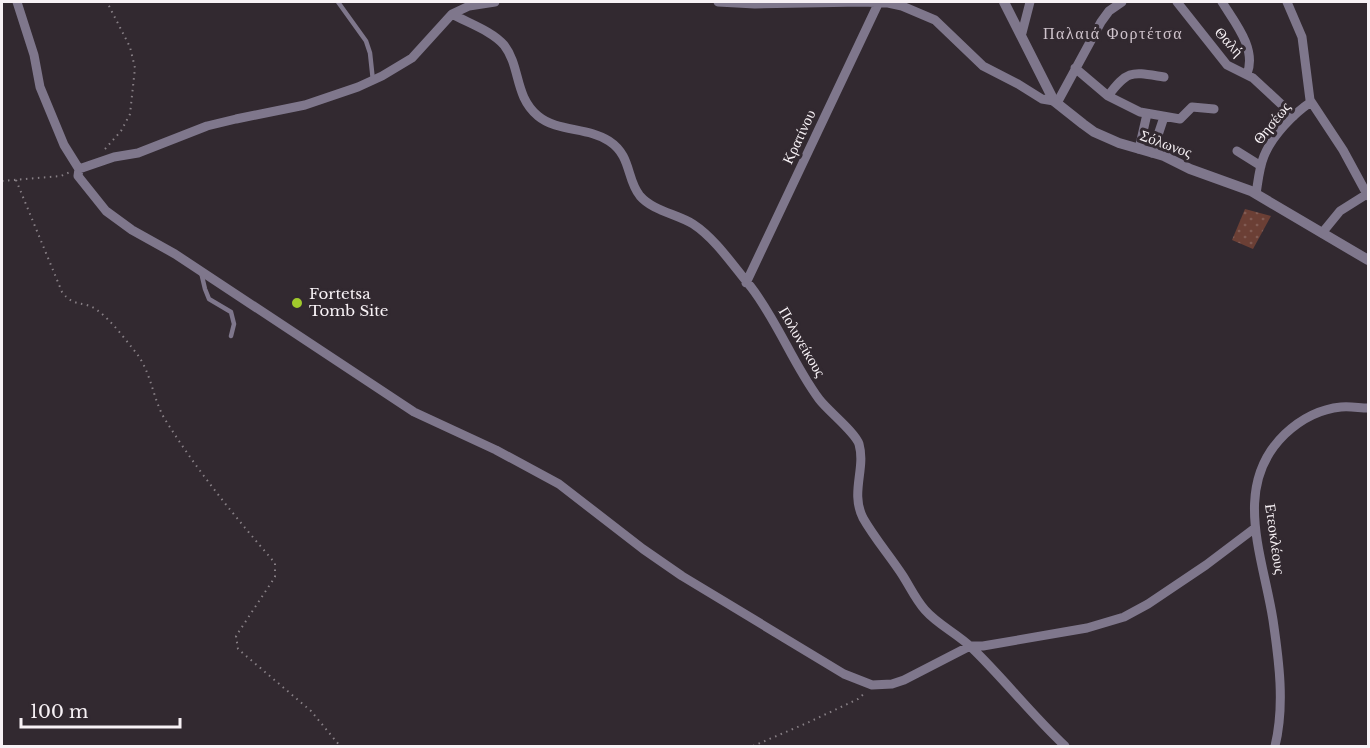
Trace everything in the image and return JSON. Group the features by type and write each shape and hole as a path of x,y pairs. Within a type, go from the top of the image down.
{"street":[{"path":"17,2 34,55 40,87 64,145 79,169 78,176 106,211 414,412 496,450 560,484 643,549 682,576 807,654 844,674 872,685 899,682 970,646 983,646 1087,628 1124,617 1149,604 1255,528"},
{"path":"79,169 138,153 190,132 236,118 324,100 372,81 412,58 452,14 469,6 495,2"},
{"path":"718,2 888,3 902,6 935,20 982,66 1042,99 1055,102 1101,22 1119,2"},
{"name":"Σόλωνος","path":"1004,2 1022,33 1055,102 1094,132 1256,194 1368,260"},
{"path":"1022,33 1030,2"},
{"name":"Θαλή","path":"1177,2 1227,65 1258,82 1294,116"},
{"path":"1222,2 1250,53 1251,63 1247,74"},
{"path":"1287,2 1302,37 1311,102 1327,124 1368,195 1340,211 1322,233"},
{"name":"Κρατίνου","path":"746,283 878,3"},
{"name":"Πολυνείκους","path":"452,14 503,44 523,97 536,114 547,122 594,134 613,143 621,151 638,193 645,201 693,224 702,231 746,283 769,313 819,400 856,439 860,451 858,505 878,541 926,610 970,646 1065,747"},
{"path":"1075,68 1108,96 1140,112 1180,119 1192,107 1214,109"},
{"path":"1108,96 1122,77 1137,72 1164,77"},
{"name":"Θησέως","path":"1256,194 1261,166 1269,145 1294,116 1311,102"},
{"path":"1139,149 1147,114"},
{"path":"1152,153 1164,117"},
{"name":"Θησέως","path":"1237,151 1261,166"},
{"name":"Ετεοκλέους","path":"1275,747 1281,708 1279,674 1273,621 1255,528 1256,480 1277,442 1305,418 1341,407 1368,408"}],"lane":[{"path":"338,2 366,41 370,53 372,81"},
{"path":"201,272 204,289 209,299 231,312 234,324 231,336"}],"path":[{"path":"91,164 126,123 133,95 134,56 107,2"},
{"path":"2,181 62,176 79,169"},
{"path":"16,180 62,292 72,302 87,304 97,309 139,357 164,419 216,495 275,563 275,577 236,636 238,649 311,711 340,747"},
{"path":"753,747 858,699 872,685"}],"shaded area":[{"path":"1245,209 1271,216 1253,249 1232,240"}],"place":[{"name":"Fortetsa Tomb Site","path":"297,303"}],"district":[{"name":"Παλαιά Φορτέτσα","path":"1113,33"}]}
